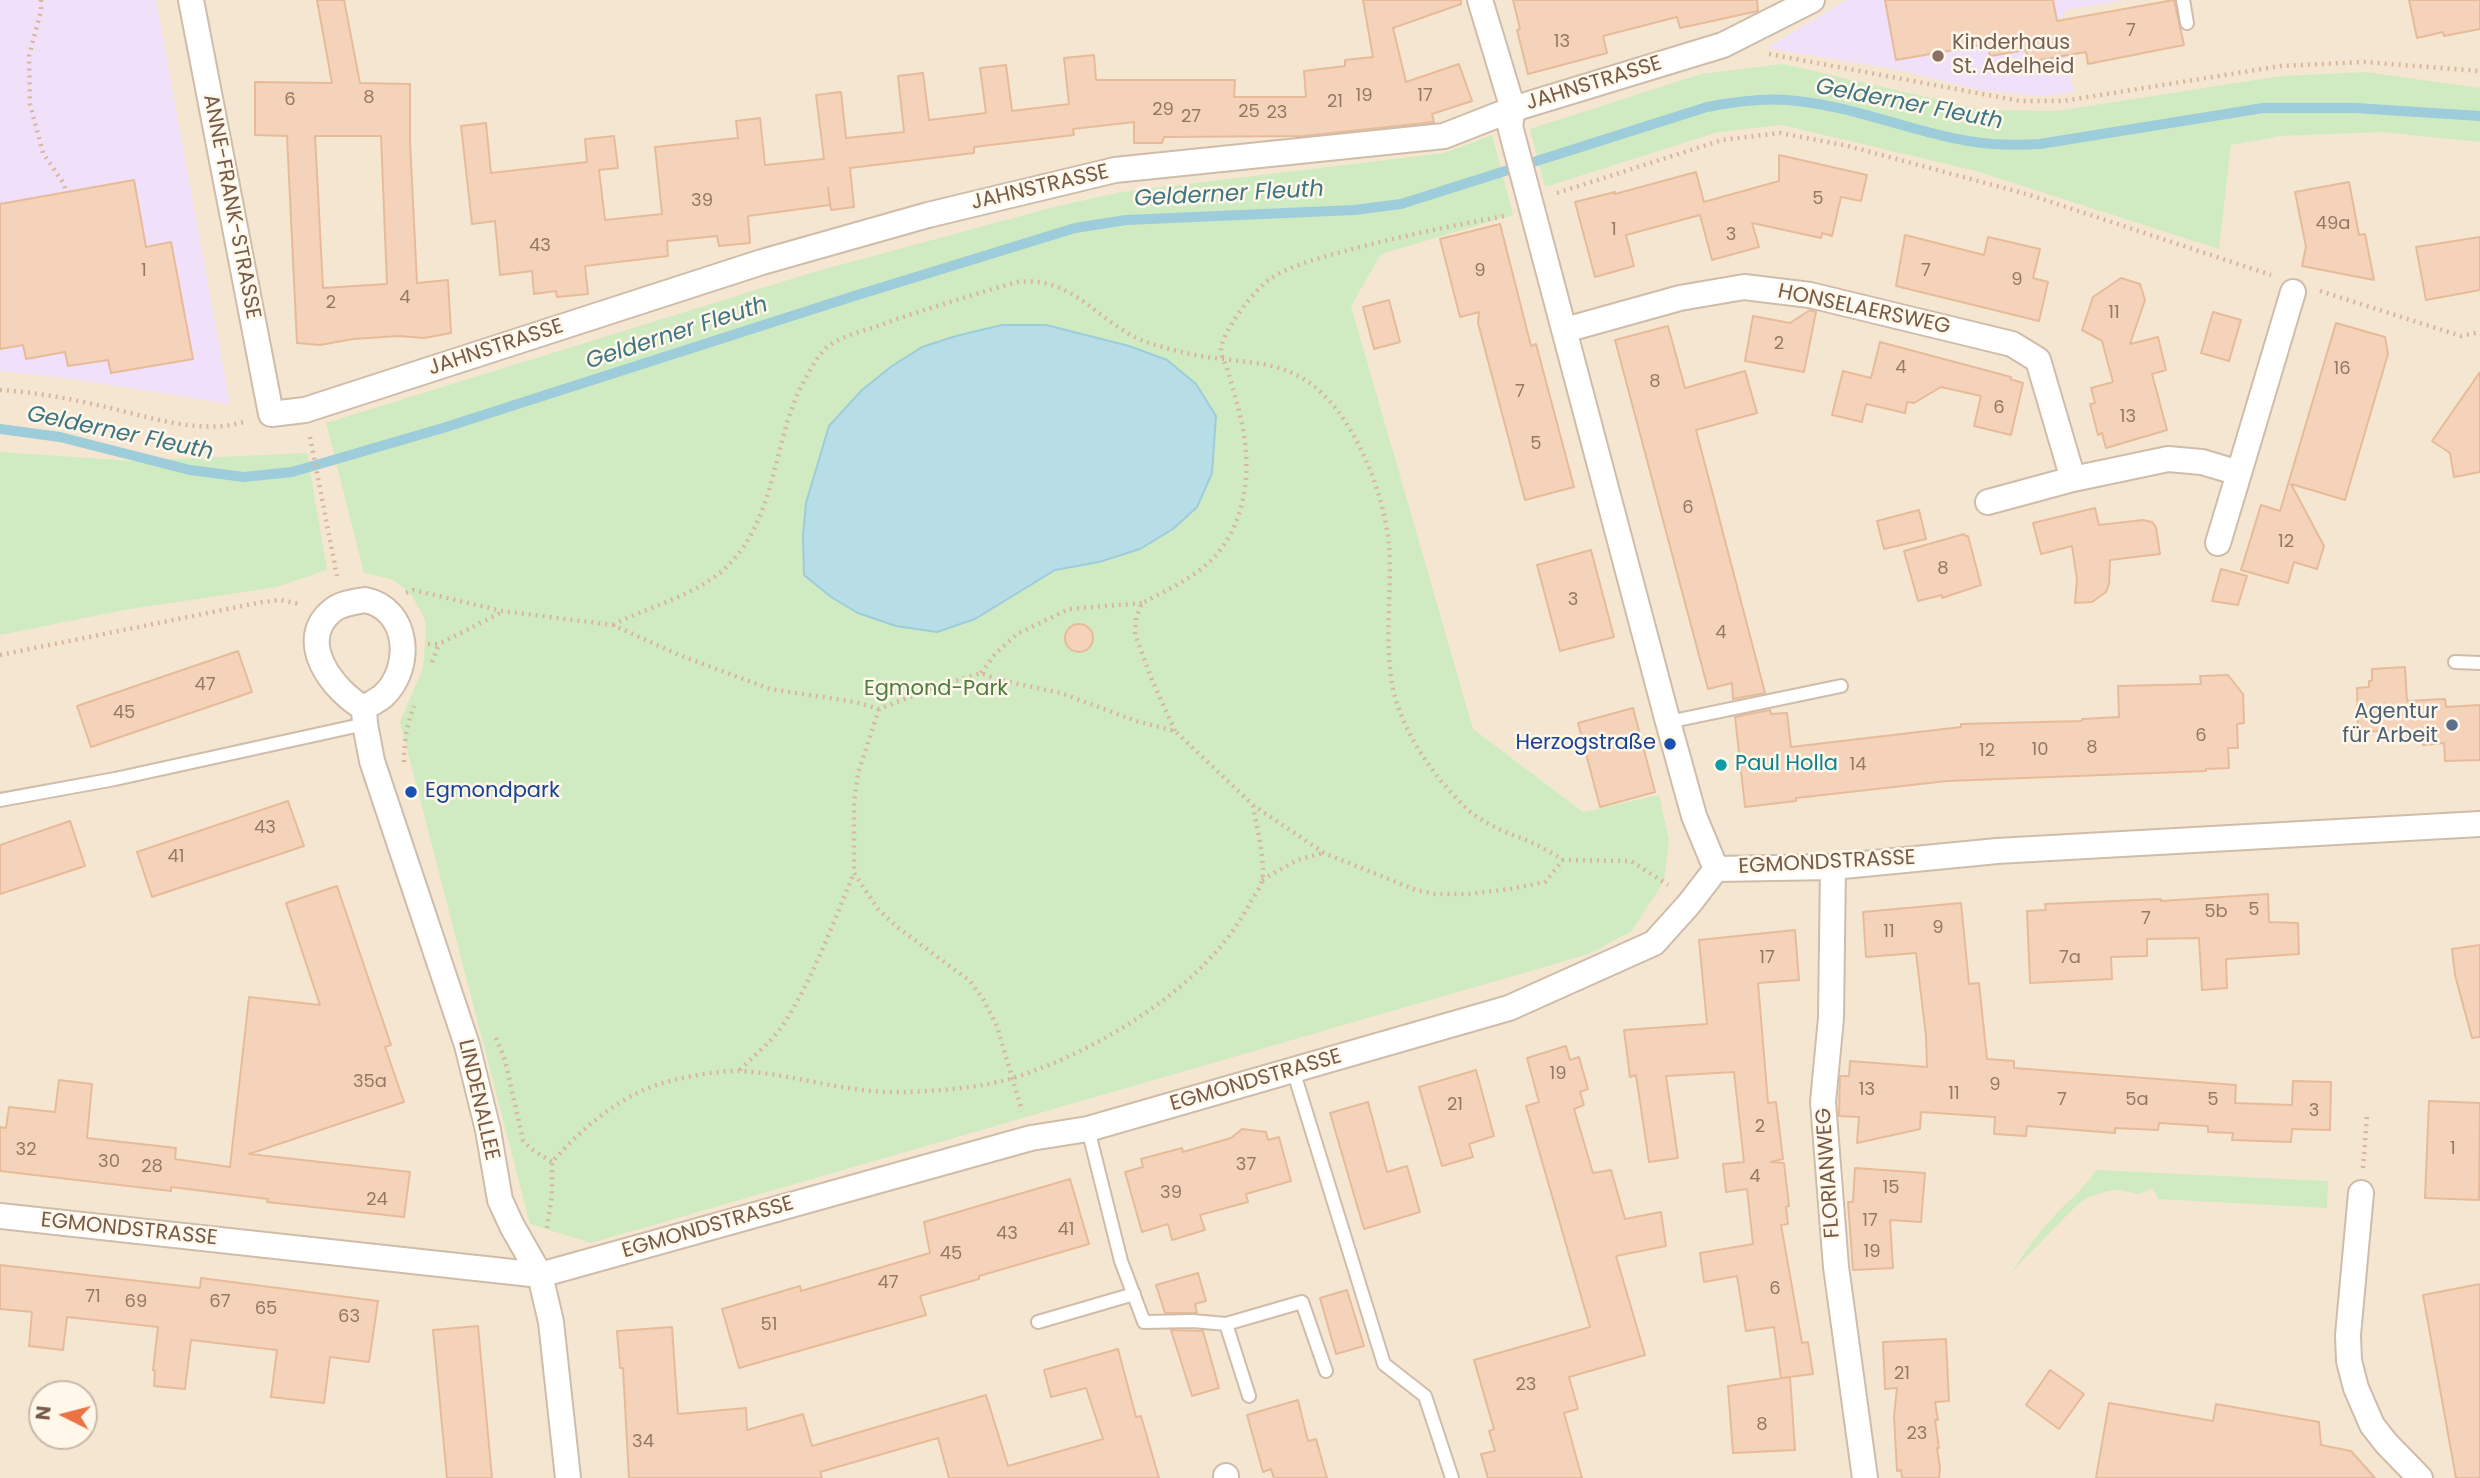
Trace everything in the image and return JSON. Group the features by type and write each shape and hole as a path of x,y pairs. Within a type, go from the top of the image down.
{"street":[{"name":"ANNE-FRANK-STRASSE","path":"191,0 271,414"},
{"path":"1480,0 1668,722 1694,816 1716,869"},
{"name":"JAHNSTRASSE","path":"271,414 305,410 762,262 928,215 1115,170 1444,136 1511,117 1723,46 1812,0"},
{"path":"2218,543 2295,286"},
{"name":"HONSELAERSWEG","path":"1565,330 1680,298 1744,287 1810,295 2012,344 2038,360 2073,479"},
{"path":"1988,502 2073,479 2168,459 2202,462 2239,472"},
{"path":"365,600 377,603 392,613 399,625 401,660 384,695 364,716 336,687 323,668 317,645 320,625 337,607 365,600"},
{"name":"LINDENALLEE","path":"364,716 372,761 467,1045 488,1130 500,1200 540,1275 551,1322 568,1478"},
{"name":"EGMONDSTRASSE","path":"0,1216 540,1275 1031,1138 1088,1129 1509,1008 1654,943 1716,869 1833,867 1997,851 2480,824"},
{"name":"FLORIANWEG","path":"1833,867 1831,1018 1823,1102 1836,1267 1865,1478"},
{"path":"2361,1193 2348,1335 2349,1361 2356,1388 2372,1425 2420,1478"}],"lane":[{"path":"2183,0 2187,23"},
{"path":"2455,662 2480,663"},
{"path":"1668,722 1841,685"},
{"path":"0,800 115,779 364,716"},
{"path":"1293,1070 1384,1364 1424,1396 1452,1478"},
{"path":"1088,1129 1121,1261 1144,1322 1193,1321 1226,1324 1302,1302 1326,1371"},
{"path":"1038,1322 1134,1294"},
{"path":"1226,1324 1249,1396"}],"path":[{"path":"41,0 41,11 29,56 30,104 43,153 64,184 66,192"},
{"path":"1723,46 2020,101 2063,101 2281,66 2364,62 2480,71"},
{"path":"377,603 413,590 502,611 613,625 680,655 770,689 855,702 879,709 981,673 996,653 1017,634 1069,609 1142,603 1179,584 1216,554 1236,525 1245,488 1246,454 1241,422 1222,347 1228,330 1245,305 1268,280 1284,271 1367,245 1506,215 1551,194 1722,140 1780,133 1848,146 2030,195 2295,286 2461,336 2480,332"},
{"path":"613,625 703,585 735,557 764,509 789,413 799,390 814,363 827,348 839,340 902,317 1017,282 1034,280 1052,283 1071,292 1121,329 1147,342 1187,354 1261,362 1281,367 1305,380 1324,395 1340,413 1365,462 1386,523 1389,547 1388,642 1391,679 1410,732 1422,755 1441,780 1478,818 1534,843 1563,860 1632,861 1664,881 1689,904"},
{"path":"0,390 94,404 196,426 229,426 271,414"},
{"path":"0,655 262,602 279,600 337,607 323,501 308,426"},
{"path":"1142,603 1136,618 1135,634 1175,731 1253,805 1324,853 1416,890 1446,894 1479,893 1545,882 1563,860"},
{"path":"402,643 439,644 502,611"},
{"path":"429,670 439,644"},
{"path":"981,673 999,680 1061,693 1136,721 1175,731"},
{"path":"405,772 404,746 408,721 418,695"},
{"path":"739,1071 785,1023 834,924 853,873 854,803 858,773 879,709"},
{"path":"540,1275 552,1194 552,1162 572,1139 627,1097 650,1087 679,1079 739,1071 847,1088 901,1092 942,1090 1013,1078 1067,1057 1111,1035 1190,978 1221,949 1240,923 1262,880 1253,805"},
{"path":"1262,880 1297,860 1324,853"},
{"path":"853,873 878,909 897,927 970,981 984,999 997,1026 1031,1138"},
{"path":"493,1033 505,1060 523,1140 531,1150 552,1162"},
{"path":"2361,1193 2367,1116"}],"shaded area":[{"path":"0,0 2480,0 2480,1478 0,1478"},
{"path":"0,0 156,0 230,404 66,378 0,371"},
{"name":"Kinderhaus St. Adelheid","path":"1846,0 2123,0 2067,10 2058,22 2074,92 2043,96 1979,90 1900,70 1767,48"}],"green space":[{"path":"1783,64 1983,110 2057,111 2281,76 2365,72 2480,88 2480,142 2382,132 2281,136 2231,145 2219,249 1976,171 1782,125 1718,132 1545,187 1530,129 1701,74"},
{"name":"Egmond-Park","path":"1492,135 1513,215 1381,254 1351,306 1473,729 1583,812 1659,795 1669,840 1664,881 1632,931 1589,954 591,1243 530,1224 400,722 423,668 425,619 412,596 403,587 391,579 364,573 326,423 814,272 1054,207 1121,192 1444,153"},
{"path":"0,452 133,461 307,453 327,570 277,587 124,610 0,635"},
{"path":"2096,1170 2328,1181 2327,1208 2158,1199 2153,1188 2139,1194 2119,1190 2107,1191 2078,1204 2007,1279 2041,1231"}],"water":[{"path":"1002,325 1046,325 1129,346 1167,360 1196,384 1216,416 1212,473 1197,507 1173,529 1140,549 1099,562 1055,570 975,619 937,632 896,626 858,613 831,597 804,575 803,535 806,503 829,426 862,390 922,347"}],"building":[{"path":"317,0 344,0 360,83 410,84 417,283 448,280 451,333 424,338 399,336 353,339 320,345 297,343 287,136 255,135 255,82 332,83","holes":["315,136 381,136 387,284 323,288"]},
{"path":"1363,0 1461,0 1461,4 1393,28 1406,82 1459,64 1472,101 1432,114 1434,122 1304,136 1164,137 1162,143 1134,143 1134,122 1073,129 1074,135 974,147 974,153 850,168 854,207 831,210 828,188 830,205 748,216 750,243 719,246 717,236 667,241 668,256 585,266 588,294 557,297 556,291 534,294 532,271 500,275 495,221 472,224 461,126 486,123 491,173 587,162 585,139 614,136 618,168 599,170 605,220 662,214 655,147 738,138 736,121 760,118 765,165 824,159 816,95 841,92 846,138 904,132 898,76 923,73 929,120 986,113 980,68 1006,65 1012,111 1069,104 1064,58 1094,55 1096,80 1235,80 1234,97 1306,97 1304,71 1345,66 1345,60 1373,57"},
{"path":"1513,0 1757,0 1758,11 1680,28 1677,17 1603,36 1607,53 1528,74"},
{"path":"1885,0 2053,0 2057,21 2174,0 2184,45 2088,64 2086,52 2028,62 2026,50 1990,56 1988,44 1896,60"},
{"path":"2409,0 2480,0 2480,29 2444,36 2443,32 2417,38"},
{"path":"1779,155 1867,175 1861,201 1841,197 1832,236 1822,233 1821,238 1752,223 1759,247 1712,260 1700,215 1626,235 1634,266 1595,277 1575,202 1696,172 1704,202 1779,181"},
{"path":"134,180 146,247 171,242 193,359 111,373 108,360 68,366 65,352 26,359 23,345 0,349 0,204"},
{"path":"2349,182 2359,235 2365,234 2374,280 2302,266 2306,247 2295,192"},
{"path":"1500,224 1531,346 1536,344 1574,487 1525,500 1478,323 1479,312 1460,317 1440,239"},
{"path":"1905,235 1984,255 1988,237 2040,249 2033,278 2048,282 2039,321 1896,286"},
{"path":"2480,237 2480,290 2426,300 2416,247"},
{"path":"2121,278 2140,284 2145,300 2130,344 2158,337 2166,370 2152,374 2167,430 2106,448 2102,433 2098,435 2090,404 2095,403 2091,388 2113,382 2102,341 2082,330 2093,297"},
{"path":"1389,300 1400,342 1374,349 1363,307"},
{"path":"1810,310 1816,312 1804,372 1745,361 1753,316 1790,323"},
{"path":"2213,312 2241,320 2229,361 2201,353"},
{"path":"2336,323 2385,337 2388,354 2345,500 2291,484 2324,546 2317,569 2294,562 2288,583 2241,570 2261,505 2280,511"},
{"path":"1668,326 1685,388 1745,371 1757,413 1696,430 1765,693 1733,699 1732,683 1708,689 1615,340"},
{"path":"1880,342 2011,377 2010,379 2023,383 2011,435 1974,426 1981,396 1941,387 1914,403 1907,402 1905,413 1866,404 1862,422 1832,415 1843,371 1871,378"},
{"path":"2480,372 2480,472 2454,477 2450,453 2432,441"},
{"path":"2095,508 2099,525 2143,520 2152,522 2156,527 2160,554 2110,560 2106,592 2092,602 2075,603 2077,579 2072,546 2041,554 2033,523"},
{"path":"1919,510 1926,539 1884,549 1877,521"},
{"path":"1964,534 1968,536 1981,585 1942,598 1942,595 1918,601 1904,551"},
{"path":"1591,550 1614,637 1560,651 1537,565"},
{"path":"2221,569 2247,576 2238,605 2212,601"},
{"path":"1079,624 1089,628 1093,638 1089,648 1079,652 1069,648 1065,638 1069,628"},
{"path":"238,651 252,692 91,747 77,706"},
{"path":"2405,667 2407,701 2445,699 2446,707 2480,705 2480,760 2445,761 2444,743 2423,745 2423,739 2407,740 2407,730 2358,732 2357,688 2369,687 2372,669"},
{"path":"2228,675 2243,694 2244,723 2237,724 2238,748 2228,748 2229,768 1947,781 1796,798 1796,801 1745,807 1735,717 1770,710 1771,714 1787,713 1791,747 1961,727 1961,724 2082,721 2119,717 2118,686 2201,684 2200,676"},
{"path":"1633,708 1655,792 1600,807 1578,723"},
{"path":"288,801 304,846 152,897 137,852"},
{"path":"70,821 85,866 0,894 0,845"},
{"path":"337,886 391,1045 385,1047 404,1102 249,1154 410,1172 404,1217 267,1202 268,1199 171,1187 171,1191 0,1171 0,1127 6,1128 9,1107 55,1112 59,1080 92,1084 87,1138 176,1148 175,1159 230,1167 249,997 320,1005 286,903"},
{"path":"2268,894 2269,922 2298,923 2299,954 2226,959 2227,988 2202,990 2199,938 2147,939 2147,956 2111,957 2112,979 2030,983 2027,911 2046,910 2045,904 2161,901"},
{"path":"1961,903 1969,984 1979,983 1987,1059 2014,1061 2014,1068 2236,1085 2235,1103 2292,1105 2293,1081 2331,1082 2330,1130 2292,1129 2291,1142 2232,1140 2233,1133 2208,1132 2208,1126 2159,1123 2158,1130 2115,1128 2115,1133 2027,1126 2026,1136 1994,1134 1995,1117 1921,1112 1920,1129 1857,1143 1859,1117 1839,1116 1840,1076 1849,1076 1850,1061 1927,1067 1916,953 1866,957 1863,912"},
{"path":"1795,930 1799,980 1758,983 1768,1103 1776,1102 1783,1159 1771,1162 1784,1163 1789,1206 1786,1207 1788,1224 1781,1225 1802,1343 1808,1342 1813,1374 1781,1378 1774,1327 1746,1331 1737,1276 1704,1282 1700,1253 1753,1244 1747,1189 1726,1192 1723,1164 1744,1162 1734,1072 1666,1076 1678,1158 1649,1162 1636,1075 1630,1077 1624,1030 1707,1024 1699,940"},
{"path":"2480,945 2480,1037 2472,1038 2455,975 2452,949"},
{"path":"1566,1046 1570,1060 1579,1057 1588,1089 1580,1092 1584,1105 1574,1109 1593,1173 1611,1170 1625,1219 1661,1212 1666,1246 1616,1256 1645,1355 1569,1377 1578,1409 1564,1413 1582,1478 1488,1478 1481,1454 1495,1451 1489,1431 1494,1429 1474,1360 1590,1327 1526,1106 1539,1102 1527,1058"},
{"path":"1476,1070 1494,1136 1469,1144 1473,1157 1442,1166 1419,1087"},
{"path":"2429,1101 2480,1103 2479,1200 2425,1198"},
{"path":"1368,1102 1387,1172 1407,1166 1420,1212 1364,1229 1330,1113"},
{"path":"1242,1129 1266,1132 1268,1140 1279,1137 1291,1181 1246,1194 1248,1202 1200,1215 1205,1230 1172,1240 1168,1224 1142,1232 1125,1172 1143,1167 1141,1159 1182,1148 1183,1152 1231,1138"},
{"path":"1855,1168 1925,1173 1921,1222 1890,1220 1893,1268 1853,1270 1848,1202 1853,1202"},
{"path":"1070,1179 1089,1244 920,1296 926,1315 739,1368 722,1309 800,1286 801,1291 930,1253 924,1222"},
{"path":"0,1265 200,1288 201,1278 378,1301 369,1362 330,1357 324,1403 271,1397 277,1350 191,1340 185,1389 154,1386 158,1327 67,1317 63,1350 29,1346 32,1312 0,1309"},
{"path":"1198,1273 1206,1301 1195,1304 1197,1313 1165,1313 1156,1285"},
{"path":"2480,1284 2480,1478 2456,1478 2423,1295"},
{"path":"1347,1290 1364,1346 1336,1354 1320,1298"},
{"path":"478,1326 492,1478 447,1478 433,1330"},
{"path":"672,1327 678,1414 746,1408 747,1430 803,1414 812,1446 986,1395 1008,1466 1103,1439 1086,1388 1051,1397 1044,1370 1118,1349 1136,1417 1141,1416 1159,1478 949,1478 938,1438 820,1472 822,1478 629,1478 623,1368 620,1368 617,1331"},
{"path":"1171,1330 1203,1331 1219,1388 1192,1396"},
{"path":"1946,1339 1949,1401 1935,1402 1939,1478 1902,1478 1901,1470 1897,1471 1894,1416 1897,1388 1885,1389 1883,1342"},
{"path":"2050,1370 2084,1394 2059,1429 2026,1405"},
{"path":"1790,1377 1795,1450 1733,1453 1728,1386"},
{"path":"1298,1400 1308,1441 1316,1439 1327,1478 1274,1478 1271,1469 1263,1472 1247,1415"},
{"path":"2109,1403 2213,1421 2216,1404 2319,1422 2321,1445 2351,1451 2375,1478 2096,1478"}],"waterway":[{"name":"Gelderner Fleuth","path":"0,429 60,437 190,470 244,477 292,472 443,428 1075,228 1126,220 1354,210 1401,204 1707,107 1737,102 1777,100 1813,103 1966,141 2010,145 2040,144 2263,108 2355,108 2480,116"}],"place":[{"name":"Kinderhaus St. Adelheid","path":"1938,56"},
{"name":"Agentur für Arbeit","path":"2452,725"},
{"name":"Herzogstraße","path":"1670,744"},
{"name":"Paul Holla","path":"1721,765"},
{"name":"Egmondpark","path":"411,792"}]}
